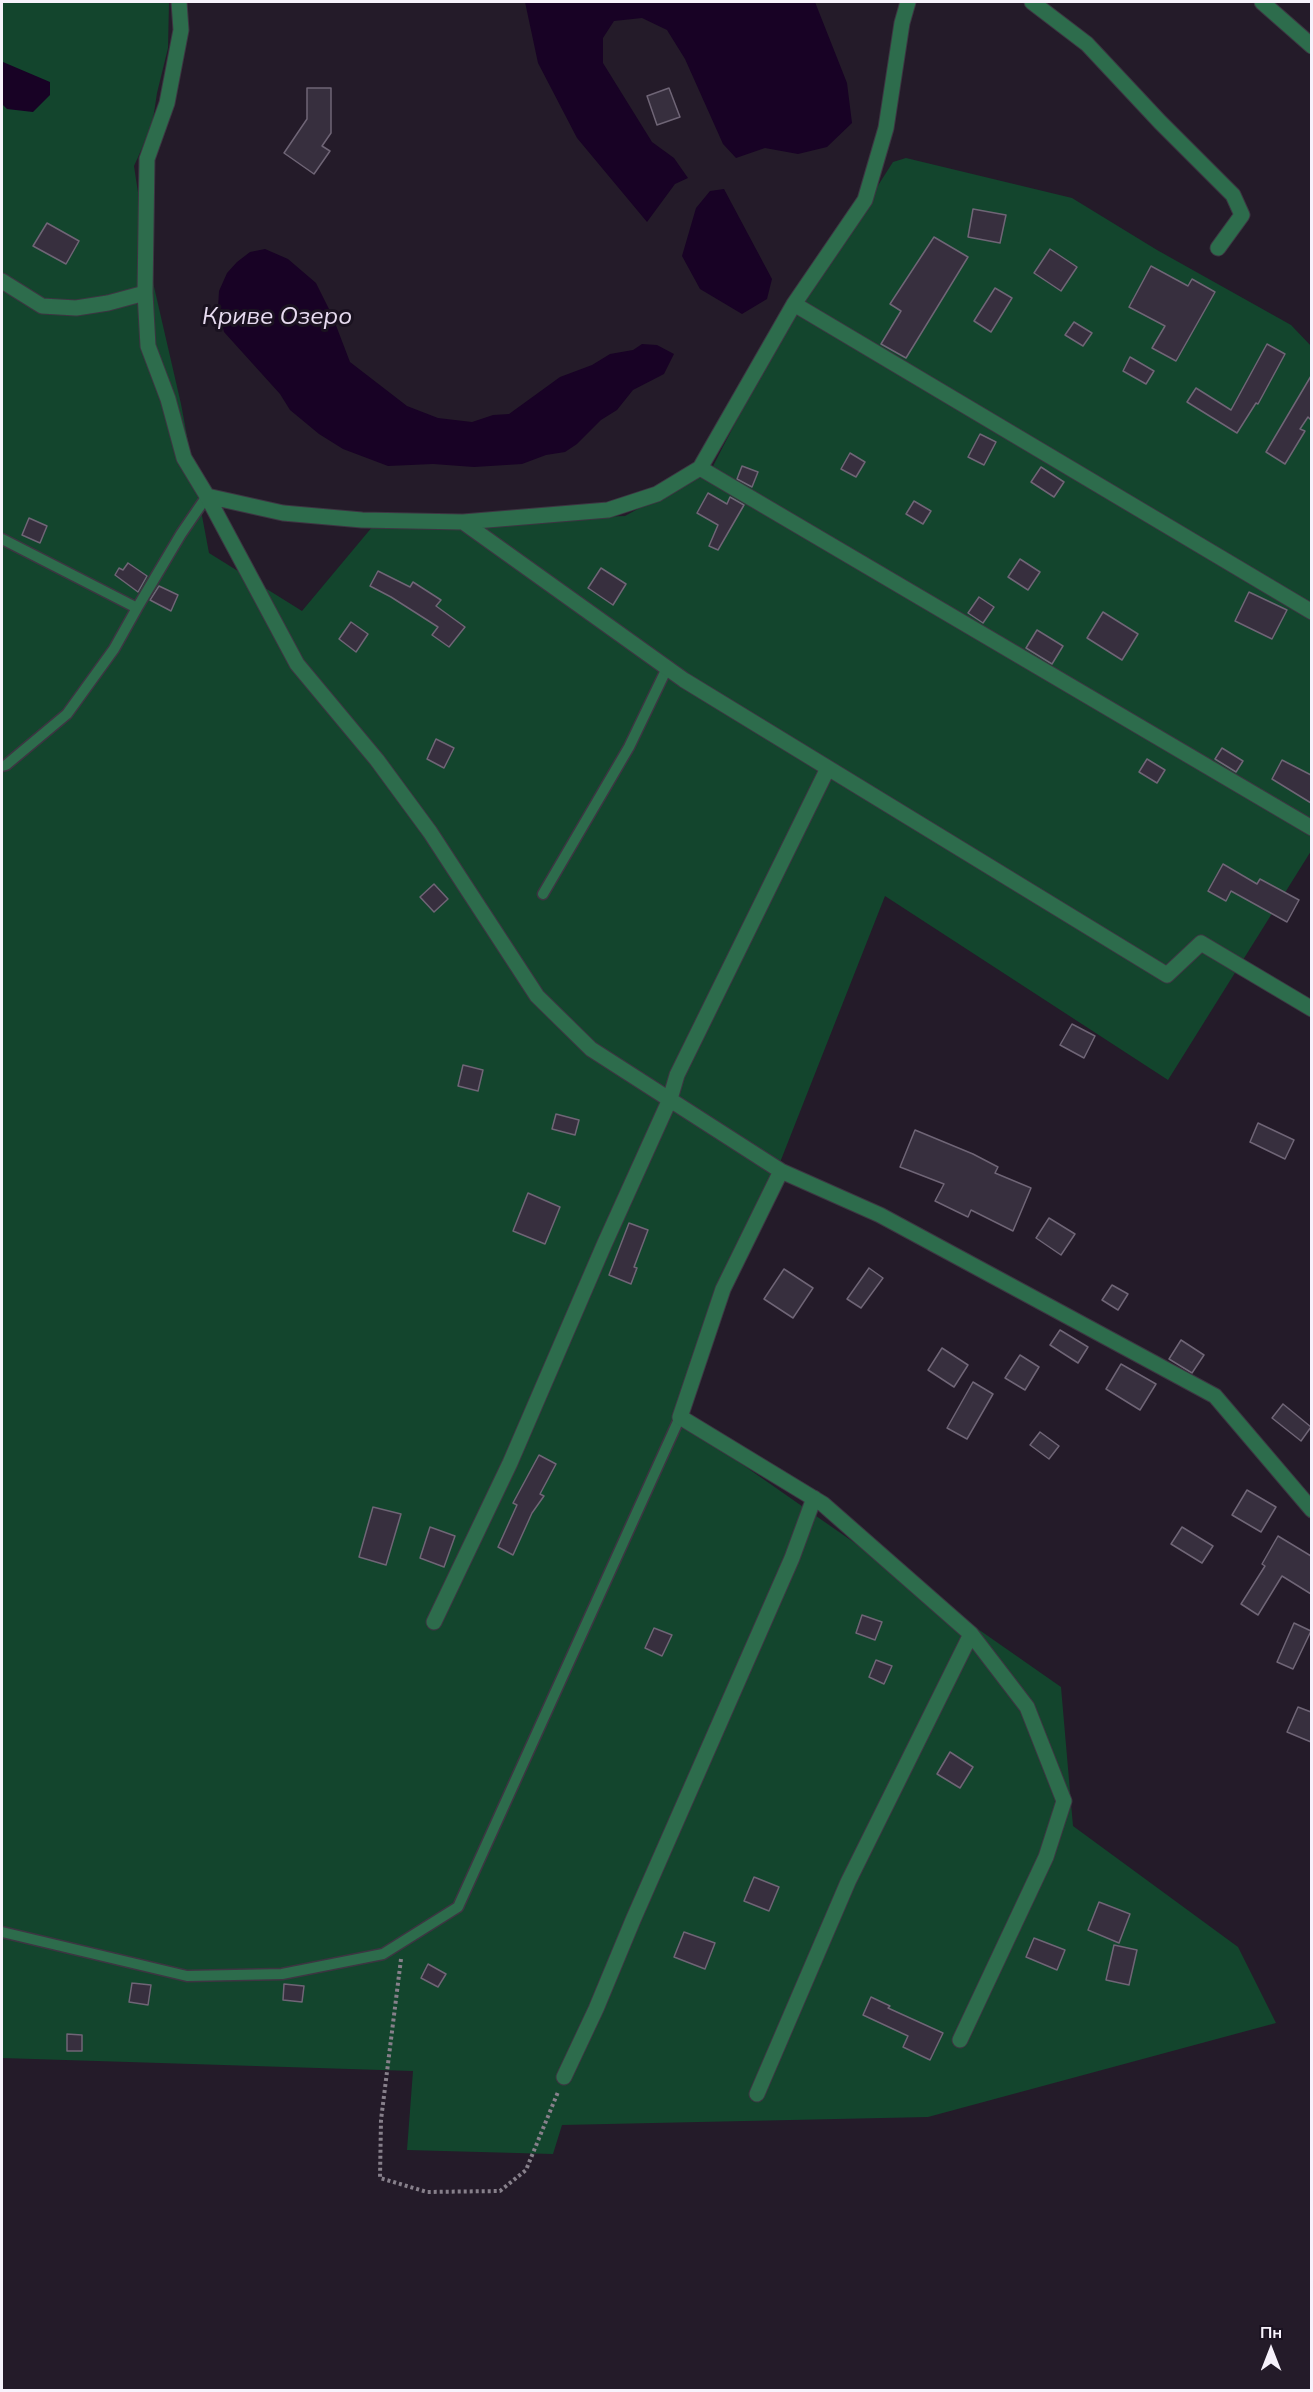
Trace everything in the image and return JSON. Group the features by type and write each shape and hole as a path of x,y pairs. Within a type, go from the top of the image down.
{"street":[{"path":"180,2 181,30 166,103 147,159 145,293 148,346 168,399 184,458 207,496 297,664 377,760 430,832 537,996 591,1049 781,1171 880,1215 1215,1396 1311,1510"},
{"path":"207,496 283,513 362,520 464,522 608,510 657,494 700,468 794,304 865,200 886,128 902,22 908,2"},
{"path":"1032,2 1087,44 1233,195 1242,215 1218,248"},
{"path":"1262,2 1311,46"},
{"path":"2,281 42,306 76,308 108,303 145,293"},
{"path":"794,304 1311,612"},
{"path":"700,468 1311,828"},
{"path":"464,522 668,666 684,680 1167,975 1201,943 1311,1009"},
{"path":"434,1622 510,1463 669,1099 677,1075 828,768"},
{"path":"781,1171 723,1289 680,1417 814,1498 971,1634 1027,1707 1064,1801 1046,1857 960,2040"},
{"path":"564,2077 596,2009 792,1558 814,1498"},
{"path":"757,2094 848,1882 971,1634"}],"lane":[{"path":"2,766 67,714 114,649 181,534 207,496"},
{"path":"2,539 137,608"},
{"path":"543,894 629,747 668,666"},
{"path":"2,1932 187,1976 282,1974 383,1954 458,1907 680,1417"}],"path":[{"path":"403,1942 381,2120 380,2178 427,2192 500,2191 526,2170 564,2077"}],"green space":[{"path":"2,2 169,2 168,48 152,126 134,166 149,265 181,404 209,553 302,611 373,526 625,516 712,468 774,348 893,162 906,158 1072,198 1157,250 1291,325 1312,347 1311,851 1168,1080 885,896 682,1411 693,1430 1061,1687 1073,1826 1238,1947 1276,2023 928,2117 562,2125 553,2154 407,2150 413,2071 2,2058"}],"water":[{"path":"525,2 815,2 847,83 852,123 827,147 798,154 765,148 736,158 723,144 685,59 667,30 642,18 614,21 603,38 603,63 652,142 674,158 688,178 675,184 647,222 577,138 538,63"},
{"path":"3,62 50,82 50,95 33,112 7,109 2,104"},
{"path":"724,189 772,279 767,299 742,314 700,289 682,256 696,208 710,191"},
{"name":"Криве Озеро","path":"265,249 288,259 316,283 332,315 350,362 407,406 438,418 472,422 493,415 509,414 560,377 592,365 610,354 633,350 642,344 657,345 674,354 664,374 633,390 617,410 601,420 577,444 565,452 546,455 522,464 474,467 433,464 388,466 343,449 319,434 290,410 280,394 224,332 218,308 219,291 227,273 250,252"}],"building":[{"path":"307,88 331,88 331,133 322,146 330,151 314,174 284,153 307,119"},
{"path":"669,88 680,117 657,125 647,96"},
{"path":"973,209 1006,215 1000,243 968,237"},
{"path":"47,223 79,241 66,264 33,246"},
{"path":"934,237 968,257 906,358 881,344 901,311 890,304"},
{"path":"1050,249 1077,267 1061,291 1034,273"},
{"path":"1151,266 1188,286 1192,279 1215,292 1176,361 1152,348 1165,326 1129,307"},
{"path":"995,288 1012,298 991,332 974,321"},
{"path":"1074,322 1092,333 1083,346 1065,335"},
{"path":"1267,344 1285,354 1258,404 1256,403 1237,433 1187,402 1196,388 1231,410"},
{"path":"1130,357 1154,371 1146,384 1123,371"},
{"path":"1311,376 1311,420 1308,417 1300,429 1305,431 1285,464 1266,452"},
{"path":"980,434 996,442 984,465 968,457"},
{"path":"850,453 865,462 856,477 841,469"},
{"path":"742,466 758,472 752,487 737,479"},
{"path":"1041,467 1064,482 1054,497 1031,482"},
{"path":"708,493 727,504 730,497 744,505 718,550 709,546 718,525 697,513"},
{"path":"914,501 931,511 923,524 906,514"},
{"path":"29,518 47,526 40,543 22,535"},
{"path":"1020,559 1040,572 1028,590 1008,577"},
{"path":"128,563 147,576 138,592 115,575 119,568 123,570"},
{"path":"601,568 626,584 613,605 588,588"},
{"path":"378,571 410,587 413,582 441,600 436,606 465,627 449,647 432,635 438,627 370,586"},
{"path":"159,586 178,595 171,611 150,600"},
{"path":"1249,592 1287,610 1272,639 1235,621"},
{"path":"979,597 994,607 983,623 968,613"},
{"path":"1103,612 1138,634 1122,660 1087,638"},
{"path":"351,622 368,634 356,652 339,639"},
{"path":"1037,630 1063,646 1052,664 1026,648"},
{"path":"436,739 454,748 444,768 427,759"},
{"path":"1222,748 1243,761 1236,772 1215,759"},
{"path":"1147,759 1165,770 1157,783 1139,772"},
{"path":"1282,760 1311,775 1311,803 1272,779"},
{"path":"1223,864 1257,884 1260,879 1299,900 1287,922 1231,891 1226,901 1208,891"},
{"path":"434,884 448,899 434,912 420,897"},
{"path":"1072,1024 1095,1036 1084,1058 1060,1045"},
{"path":"463,1065 483,1070 478,1091 458,1086"},
{"path":"556,1114 579,1120 575,1135 552,1129"},
{"path":"1258,1123 1294,1140 1285,1159 1250,1142"},
{"path":"915,1130 973,1154 998,1167 995,1173 1031,1188 1013,1231 971,1210 968,1217 935,1201 944,1184 900,1167"},
{"path":"528,1193 560,1207 545,1244 513,1231"},
{"path":"1049,1218 1075,1234 1061,1255 1036,1238"},
{"path":"629,1223 648,1230 634,1267 637,1268 631,1284 609,1275"},
{"path":"869,1268 883,1278 861,1308 847,1299"},
{"path":"784,1269 813,1288 793,1318 764,1299"},
{"path":"1112,1285 1128,1294 1118,1310 1102,1300"},
{"path":"1060,1330 1088,1347 1078,1363 1050,1345"},
{"path":"1181,1340 1204,1355 1192,1373 1169,1359"},
{"path":"942,1348 968,1365 954,1387 928,1370"},
{"path":"1020,1355 1039,1367 1025,1390 1005,1378"},
{"path":"1121,1364 1156,1384 1140,1410 1106,1389"},
{"path":"973,1382 993,1394 967,1439 947,1428"},
{"path":"1283,1404 1311,1427 1301,1441 1272,1418"},
{"path":"1040,1432 1059,1446 1049,1459 1030,1445"},
{"path":"539,1455 556,1464 540,1494 544,1496 532,1513 513,1555 498,1547 517,1505 513,1503"},
{"path":"1247,1490 1276,1507 1261,1532 1232,1515"},
{"path":"373,1507 401,1514 386,1565 359,1557"},
{"path":"430,1527 455,1536 444,1567 420,1558"},
{"path":"1182,1527 1213,1546 1202,1563 1171,1544"},
{"path":"1278,1536 1311,1556 1311,1594 1282,1576 1258,1615 1241,1604 1265,1566 1262,1564"},
{"path":"862,1615 882,1622 875,1640 856,1633"},
{"path":"1294,1623 1311,1631 1293,1669 1277,1662"},
{"path":"654,1628 672,1635 662,1656 645,1648"},
{"path":"876,1660 892,1666 884,1684 869,1677"},
{"path":"1298,1707 1311,1712 1311,1742 1287,1732"},
{"path":"950,1752 973,1767 960,1788 937,1774"},
{"path":"754,1877 779,1887 769,1911 744,1901"},
{"path":"1099,1902 1130,1914 1119,1943 1088,1930"},
{"path":"684,1932 715,1943 705,1969 674,1957"},
{"path":"1034,1938 1065,1950 1057,1970 1026,1957"},
{"path":"1114,1945 1137,1950 1129,1985 1106,1980"},
{"path":"428,1964 446,1974 438,1987 421,1978"},
{"path":"132,1983 151,1985 148,2005 129,2002"},
{"path":"284,1984 304,1986 302,2002 283,2000"},
{"path":"871,1997 890,2006 888,2008 943,2033 930,2060 903,2047 908,2036 863,2015"},
{"path":"67,2034 82,2035 82,2051 67,2051"}]}
